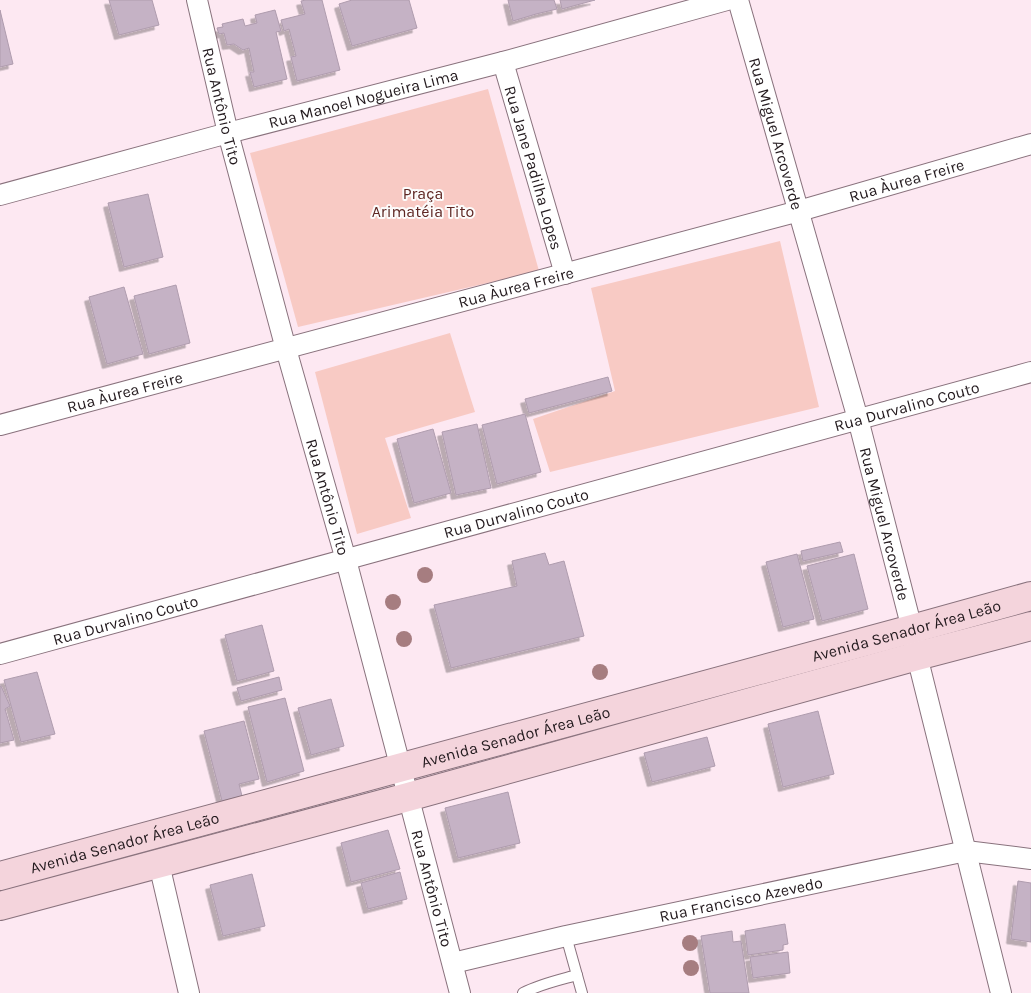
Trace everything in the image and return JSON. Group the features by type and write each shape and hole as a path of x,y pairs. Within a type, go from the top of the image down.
{"street":[{"name":"Rua Antônio Tito","path":"197,0 228,132 286,349 346,560 460,993"},
{"name":"Rua Manoel Nogueira Lima","path":"0,195 228,132 503,62 727,0"},
{"name":"Rua Miguel Arcoverde","path":"738,0 858,419 912,629 917,656 1001,993"},
{"name":"Rua Jane Padilha Lopes","path":"503,62 565,274"},
{"name":"Rua Àurea Freire","path":"0,425 798,211 1031,144"},
{"name":"Rua Durvalino Couto","path":"0,654 1031,372"},
{"name":"Avenida Senador Área Leão","path":"0,876 1031,596"},
{"name":"Avenida Senador Área Leão","path":"0,906 408,797 1031,626"},
{"name":"Rua Francisco Azevedo","path":"453,963 566,936 966,851 1031,859"},
{"path":"159,864 189,993"}],"lane":[{"path":"566,936 582,993"},
{"path":"528,992 577,975"}],"green space":[{"name":"Praça Arimatéia Tito","path":"488,89 539,271 298,327 250,153"},
{"path":"780,241 819,407 550,472 533,419 615,391 591,288"},
{"path":"450,333 475,412 385,438 411,518 357,534 315,372"}],"building":[{"path":"109,0 152,0 159,25 119,35"},
{"path":"322,0 340,70 297,81 291,57 296,56 289,29 284,31 281,20 305,14 301,1"},
{"path":"352,0 409,0 417,28 352,46 339,4"},
{"path":"508,0 554,0 557,9 513,21"},
{"path":"560,0 595,0 562,9"},
{"path":"0,10 13,64 0,67"},
{"path":"275,10 281,31 276,32 287,79 254,87 250,72 254,72 249,48 243,50 234,44 227,45 224,33 219,34 217,28 223,27 222,24 243,19 245,26 257,23 255,15"},
{"path":"148,194 163,257 124,267 108,203"},
{"path":"176,285 190,343 149,354 134,296"},
{"path":"124,287 143,354 107,364 89,297"},
{"path":"608,377 612,391 529,413 525,399"},
{"path":"525,414 541,472 497,484 482,425"},
{"path":"477,424 491,488 456,495 442,432"},
{"path":"433,429 451,493 414,503 397,439"},
{"path":"840,542 843,552 803,561 801,551"},
{"path":"545,553 549,565 564,561 584,636 451,668 434,605 517,586 512,561"},
{"path":"797,554 814,619 783,627 766,562"},
{"path":"854,554 868,609 822,621 807,566"},
{"path":"262,625 274,671 237,681 225,635"},
{"path":"37,672 55,734 21,742 4,680"},
{"path":"279,677 282,690 241,701 237,688"},
{"path":"0,686 10,706 5,709 14,740 0,743"},
{"path":"285,698 304,771 267,782 248,707"},
{"path":"331,699 344,746 311,755 298,708"},
{"path":"818,711 834,774 783,787 768,724"},
{"path":"244,721 259,779 239,784 242,796 222,801 204,731"},
{"path":"707,737 715,766 652,782 644,753"},
{"path":"508,792 520,843 458,858 445,808"},
{"path":"388,830 400,869 351,882 341,843"},
{"path":"400,872 407,899 368,909 361,883"},
{"path":"252,874 265,926 223,936 210,885"},
{"path":"1018,881 1031,883 1031,942 1011,939"},
{"path":"785,924 788,944 783,945 783,950 748,955 745,931"},
{"path":"732,931 733,942 741,941 749,993 710,993 701,936"},
{"path":"788,952 790,973 753,978 750,957"}]}
